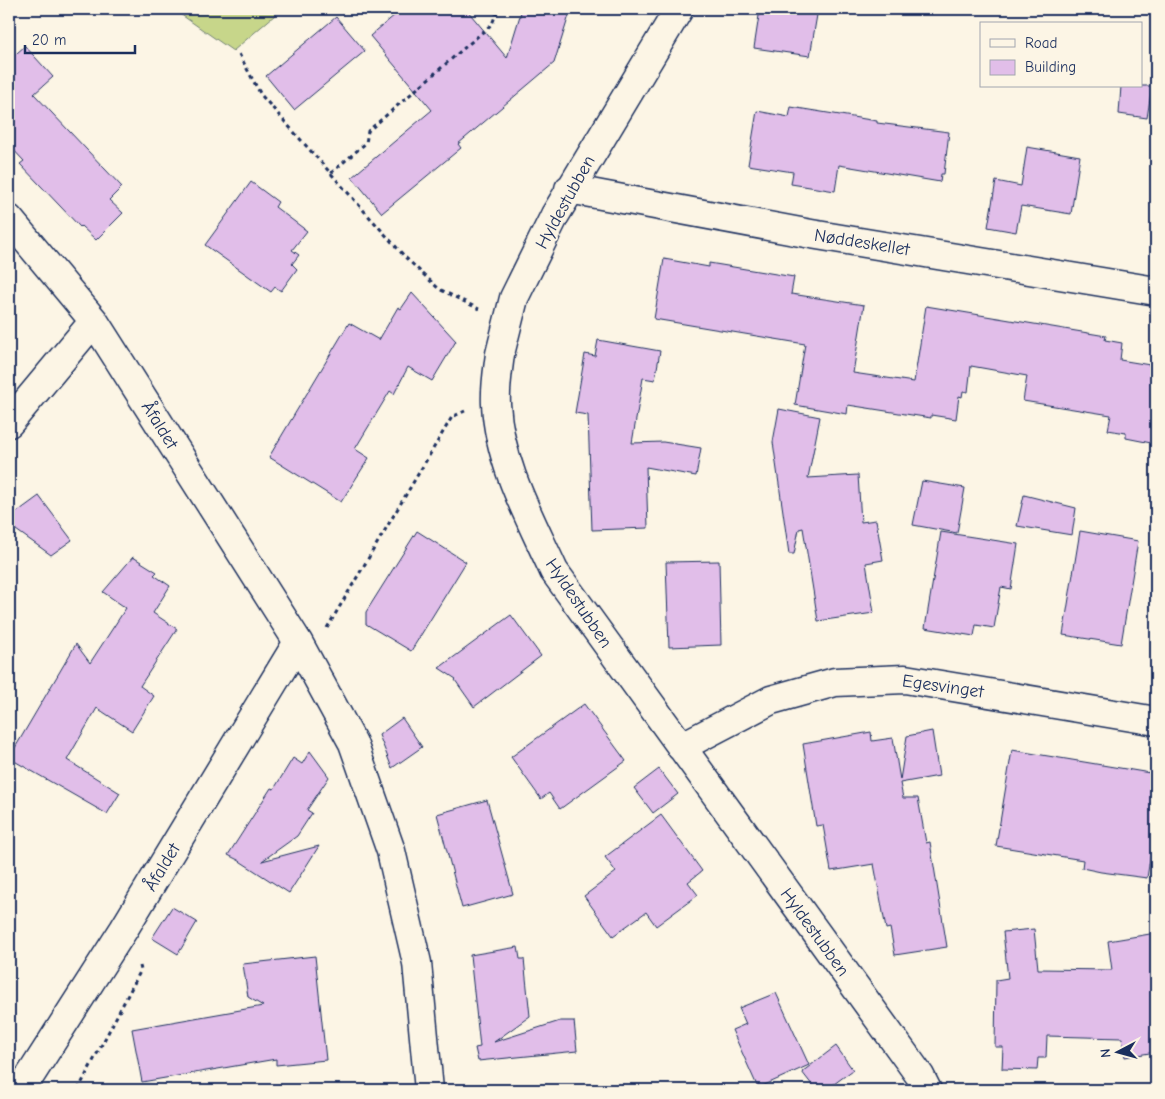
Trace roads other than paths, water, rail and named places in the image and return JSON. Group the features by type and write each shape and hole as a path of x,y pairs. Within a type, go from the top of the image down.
{"street":[{"name":"Hyldestubben","path":"678,9 569,189 514,298 500,354 496,403 502,445 518,492 554,571 920,1076 927,1090"},
{"name":"Nøddeskellet","path":"569,189 811,234 1156,290"},
{"name":"Åfaldet","path":"9,219 94,321 303,651 353,743 391,850 417,963 429,1090"},
{"path":"9,423 94,321"},
{"name":"Åfaldet","path":"21,1090 303,651"},
{"name":"Egesvinget","path":"681,747 771,700 835,682 905,679 1156,721"}]}
